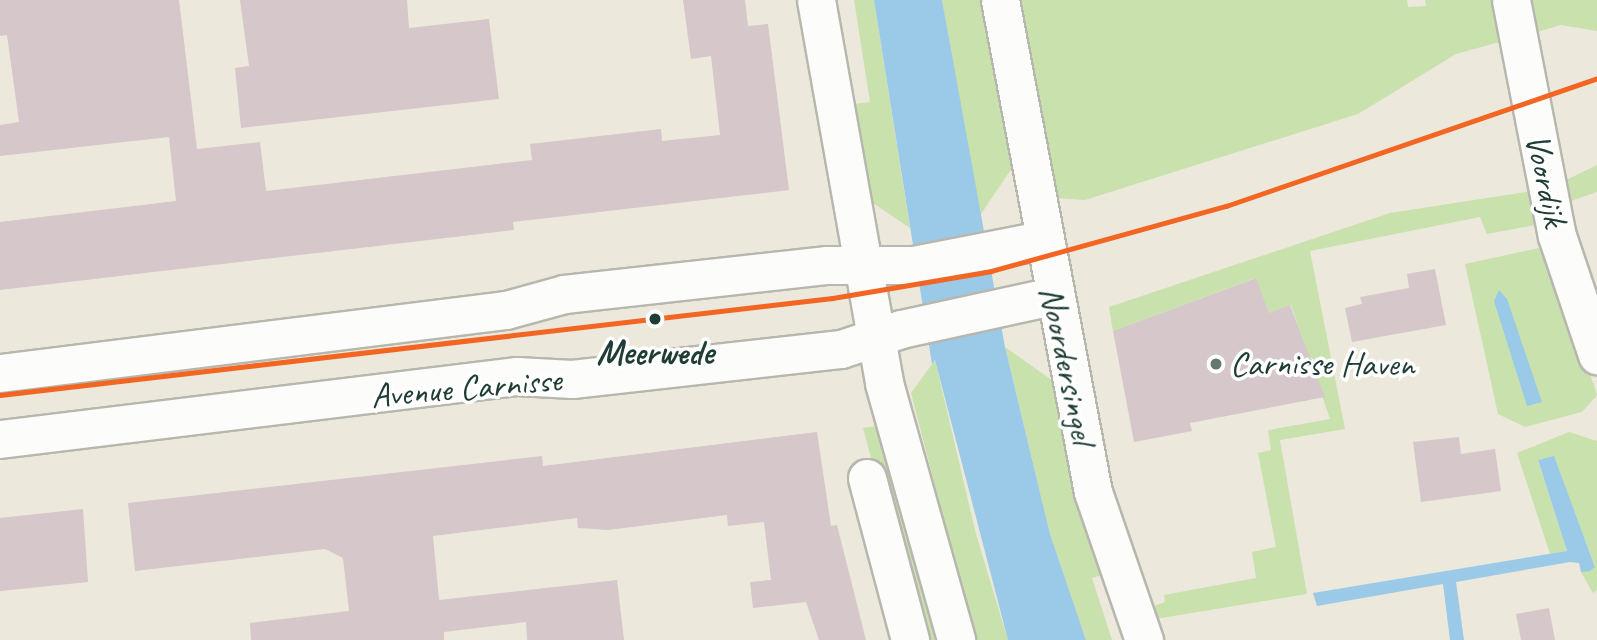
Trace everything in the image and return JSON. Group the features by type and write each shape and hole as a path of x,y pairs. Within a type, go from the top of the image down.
{"street":[{"path":"816,0 860,264 876,341 925,545 956,640"},
{"name":"Noordersingel","path":"1000,0 1041,240 1093,492 1144,640"},
{"name":"Voordijk","path":"1511,0 1557,236 1597,355"},
{"name":"Avenue Carnisse","path":"0,373 506,310 564,294 860,264 914,265 1041,240"},
{"name":"Avenue Carnisse","path":"0,439 876,341 925,323 1052,296"},
{"path":"867,478 910,640"}],"green space":[{"path":"854,0 874,0 910,228 870,201 854,104 870,102"},
{"path":"942,0 985,0 1014,165 979,217"},
{"path":"1018,0 1407,0 1408,7 1426,6 1425,0 1496,0 1503,41 1456,54 1358,114 1085,200 1054,198"},
{"path":"1528,0 1597,0 1597,31 1561,25 1533,33"},
{"path":"1597,165 1597,192 1565,203 1560,183"},
{"path":"1532,191 1541,224 1487,234 1480,217 1310,251 1345,429 1280,440 1307,594 1155,619 1151,607 1165,602 1164,595 1256,578 1252,552 1276,547 1258,453 1271,450 1268,430 1330,419 1291,305 1269,313 1255,278 1113,331 1109,307 1390,213"},
{"path":"1539,248 1551,256 1597,395 1582,412 1525,427 1498,414 1465,264"},
{"path":"1005,347 1060,386 1102,575 1092,578 1112,640 1086,640 1050,534"},
{"path":"935,360 976,534 1008,640 968,640 928,508 940,505 911,393"},
{"path":"877,426 936,640 924,640 908,595 863,428"},
{"path":"1569,432 1597,441 1597,590 1593,593 1581,572 1595,566 1553,457 1538,461 1567,551 1550,554 1517,453"}],"water":[{"path":"874,0 942,0 1005,347 1050,534 1086,640 1008,640 935,360 932,364"},
{"path":"1499,290 1507,299 1542,402 1527,406 1494,301"},
{"path":"1554,456 1595,567 1590,571 1581,572 1579,563 1570,562 1456,582 1464,640 1450,640 1443,584 1317,606 1313,593 1567,551 1538,460"}],"building":[{"path":"0,0 179,0 197,149 260,142 266,191 532,160 530,144 661,129 662,141 720,135 711,56 691,59 683,0 745,0 748,26 768,24 789,190 513,222 514,230 0,290 0,222 176,201 169,137 0,156 0,125 19,122 7,35 0,36"},
{"path":"240,0 407,0 409,28 489,19 499,99 241,128 235,68 249,66"},
{"path":"1435,269 1446,325 1352,342 1345,308 1362,304 1360,297 1409,288 1407,274"},
{"name":"Carnisse Haven","path":"1256,278 1269,313 1290,305 1325,397 1190,423 1192,431 1134,442 1113,331"},
{"path":"817,432 831,526 837,525 866,640 819,640 806,602 753,608 750,582 771,580 764,522 728,526 727,515 608,530 578,528 577,518 433,536 439,600 617,580 624,640 527,640 526,622 444,632 444,640 251,640 250,623 349,611 343,558 325,549 135,571 128,503 542,456 543,466"},
{"path":"1459,437 1461,454 1495,449 1501,491 1421,502 1413,442"},
{"path":"83,509 88,582 0,591 0,518"},
{"path":"1549,608 1555,640 1521,640 1516,614"}],"transit line":[{"path":"0,395 832,298 991,271 1226,206 1597,78"}],"place":[{"name":"Meerwede","path":"655,319"},
{"name":"Carnisse Haven","path":"1216,364"}]}
